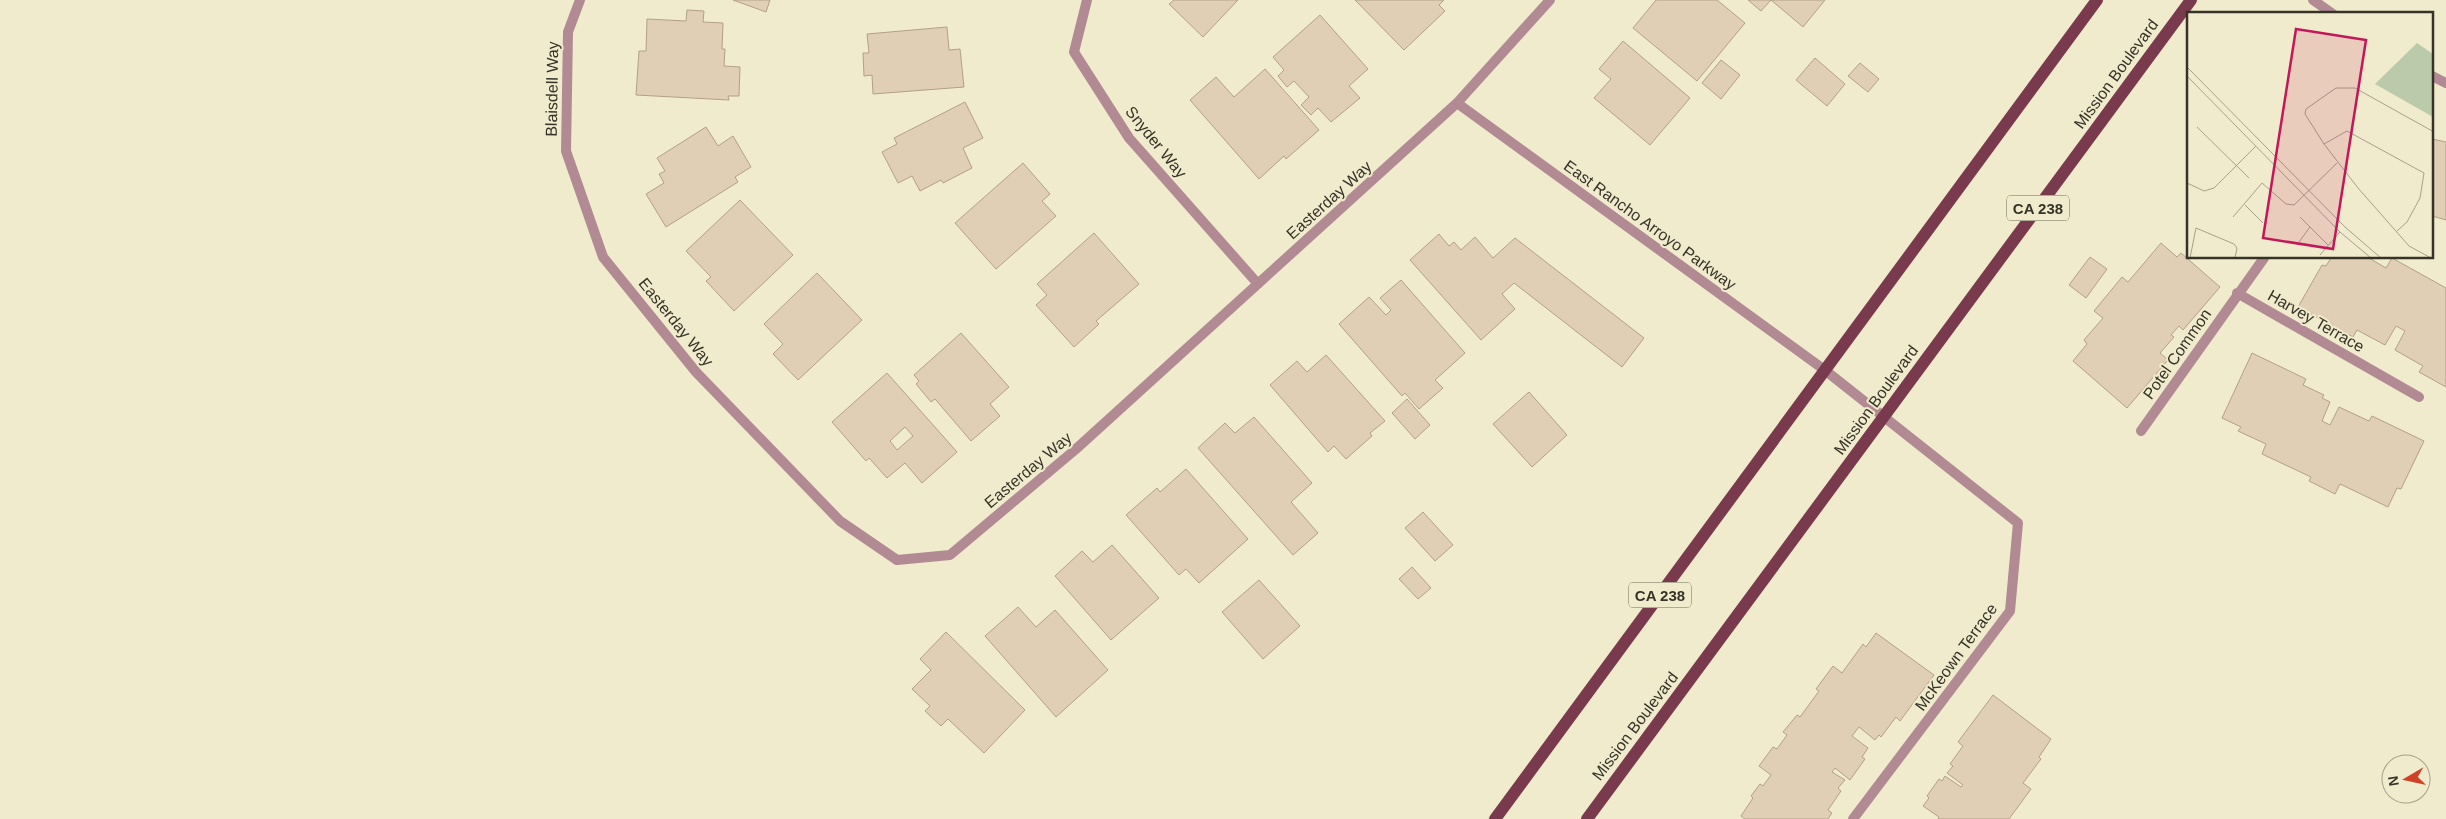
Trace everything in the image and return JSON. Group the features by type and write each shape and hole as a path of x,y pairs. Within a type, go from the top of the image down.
{"main road":[{"name":"CA 238","path":"1495,819 2097,0"},
{"name":"Mission Boulevard","path":"1587,819 2191,0"}],"street":[{"name":"Blaisdell Way","path":"566,151 568,32 580,0"},
{"name":"Snyder Way","path":"1087,0 1074,52 1129,138 1258,284"},
{"name":"Easterday Way","path":"566,151 603,256 690,365 840,521 897,560 950,555 1076,448 1457,103 1550,0"},
{"path":"2313,0 2330,12"},
{"path":"2434,77 2446,82"},
{"name":"East Rancho Arroyo Parkway","path":"1457,103 1826,371"},
{"path":"2238,293 2263,259"},
{"name":"Harvey Terrace","path":"2238,293 2419,397"},
{"name":"Potel Common","path":"2141,431 2238,293"},
{"name":"McKeown Terrace","path":"1826,371 2018,523 2010,611 1853,819"}],"building":[{"path":"733,0 770,0 766,12"},
{"path":"1174,0 1238,0 1203,37 1169,4"},
{"path":"1355,0 1444,0 1439,5 1445,11 1404,50"},
{"path":"1656,0 1717,0 1745,23 1697,81 1633,28"},
{"path":"1748,0 1771,0 1761,11"},
{"path":"1771,0 1825,0 1803,27"},
{"path":"687,10 704,11 703,22 723,23 722,49 725,49 724,66 740,67 739,96 728,96 729,100 636,95 639,51 646,51 647,19 686,21"},
{"path":"1320,15 1368,69 1349,86 1360,98 1331,122 1318,108 1311,115 1301,105 1309,97 1294,81 1287,87 1278,76 1284,70 1273,57"},
{"path":"947,27 949,50 960,49 964,87 873,94 872,75 864,76 863,53 869,53 867,34"},
{"path":"1623,41 1690,98 1650,145 1594,98 1611,79 1599,69"},
{"path":"1815,58 1845,84 1827,106 1796,80"},
{"path":"1721,60 1740,75 1721,99 1702,83"},
{"path":"1860,63 1879,79 1868,92 1848,76"},
{"path":"1265,69 1319,130 1286,159 1284,156 1259,179 1190,100 1216,77 1234,97"},
{"path":"965,102 983,138 963,148 972,168 943,183 941,180 920,191 912,176 898,183 882,152 897,144 894,138"},
{"path":"706,127 718,146 733,136 751,167 735,177 738,182 666,227 646,194 664,183 659,174 665,171 657,158"},
{"path":"2434,139 2446,142 2446,220 2434,217"},
{"path":"1023,163 1050,194 1042,201 1056,216 996,269 955,223"},
{"path":"740,200 793,255 734,311 706,281 711,277 686,251"},
{"path":"1094,233 1139,284 1096,321 1099,324 1074,347 1036,305 1047,295 1037,284"},
{"path":"1439,234 1449,246 1454,242 1461,250 1475,237 1493,258 1515,238 1644,338 1622,367 1514,283 1502,294 1515,309 1481,340 1410,260"},
{"path":"2161,243 2177,257 2181,253 2220,287 2183,330 2179,326 2171,335 2174,337 2160,353 2168,360 2127,408 2073,361 2087,344 2084,340 2103,318 2094,311 2122,277 2128,282"},
{"path":"2090,257 2107,269 2086,298 2069,285"},
{"path":"2330,259 2371,259 2386,268 2391,259 2394,259 2446,288 2446,387 2419,372 2423,366 2395,350 2405,331 2396,326 2385,345 2357,330 2353,337 2298,307 2322,265 2326,266"},
{"path":"817,273 862,320 798,380 773,354 783,344 764,324"},
{"path":"1401,280 1465,353 1435,380 1443,388 1419,409 1405,393 1402,396 1339,324 1369,297 1386,315 1391,310 1380,298"},
{"path":"961,333 1009,387 990,404 1000,416 971,441 935,399 931,402 916,384 919,381 914,375"},
{"path":"2252,353 2306,379 2303,385 2324,395 2322,398 2330,402 2322,421 2330,425 2339,407 2369,421 2372,416 2424,441 2401,489 2397,488 2388,507 2340,484 2335,494 2309,481 2311,477 2262,454 2266,444 2238,431 2241,427 2222,418"},
{"path":"1326,355 1385,421 1370,433 1372,436 1346,459 1334,446 1328,452 1270,385 1297,361 1307,372"},
{"path":"887,373 957,452 922,483 905,463 887,478 869,458 866,461 832,422","holes":["905,427 913,436 897,450 890,441"]},
{"path":"1529,392 1567,435 1532,467 1493,424"},
{"path":"1407,399 1430,425 1415,439 1392,413"},
{"path":"1254,417 1312,483 1291,502 1318,533 1293,555 1198,448 1225,423 1235,433"},
{"path":"1186,469 1248,539 1199,583 1186,569 1179,575 1126,515 1157,488 1160,492"},
{"path":"1423,512 1453,545 1435,561 1405,528"},
{"path":"1112,545 1159,598 1111,640 1055,576 1082,551 1093,562"},
{"path":"1412,567 1431,588 1418,599 1399,579"},
{"path":"1259,580 1300,626 1263,659 1222,612"},
{"path":"1018,607 1036,627 1055,610 1108,670 1056,717 985,636"},
{"path":"946,632 1025,710 984,753 948,719 941,726 925,711 930,706 912,689 931,670 920,659"},
{"path":"1876,633 1934,675 1900,721 1896,717 1881,737 1879,735 1875,740 1859,727 1852,736 1868,748 1862,757 1865,759 1850,780 1835,768 1832,772 1845,780 1838,788 1841,791 1828,810 1832,813 1828,819 1745,819 1741,816 1753,798 1751,796 1760,784 1763,786 1771,775 1759,766 1773,747 1777,749 1787,735 1783,732 1797,715 1800,717 1819,691 1816,689 1833,666 1842,673 1863,644 1866,647"},
{"path":"1993,695 2051,739 2039,757 2041,759 2023,783 2031,789 2009,819 1938,819 1939,817 1923,806 1929,798 1927,796 1939,779 1942,781 1945,776 1961,787 1963,785 1947,773 1953,766 1950,764 1963,746 1958,742"}]}
